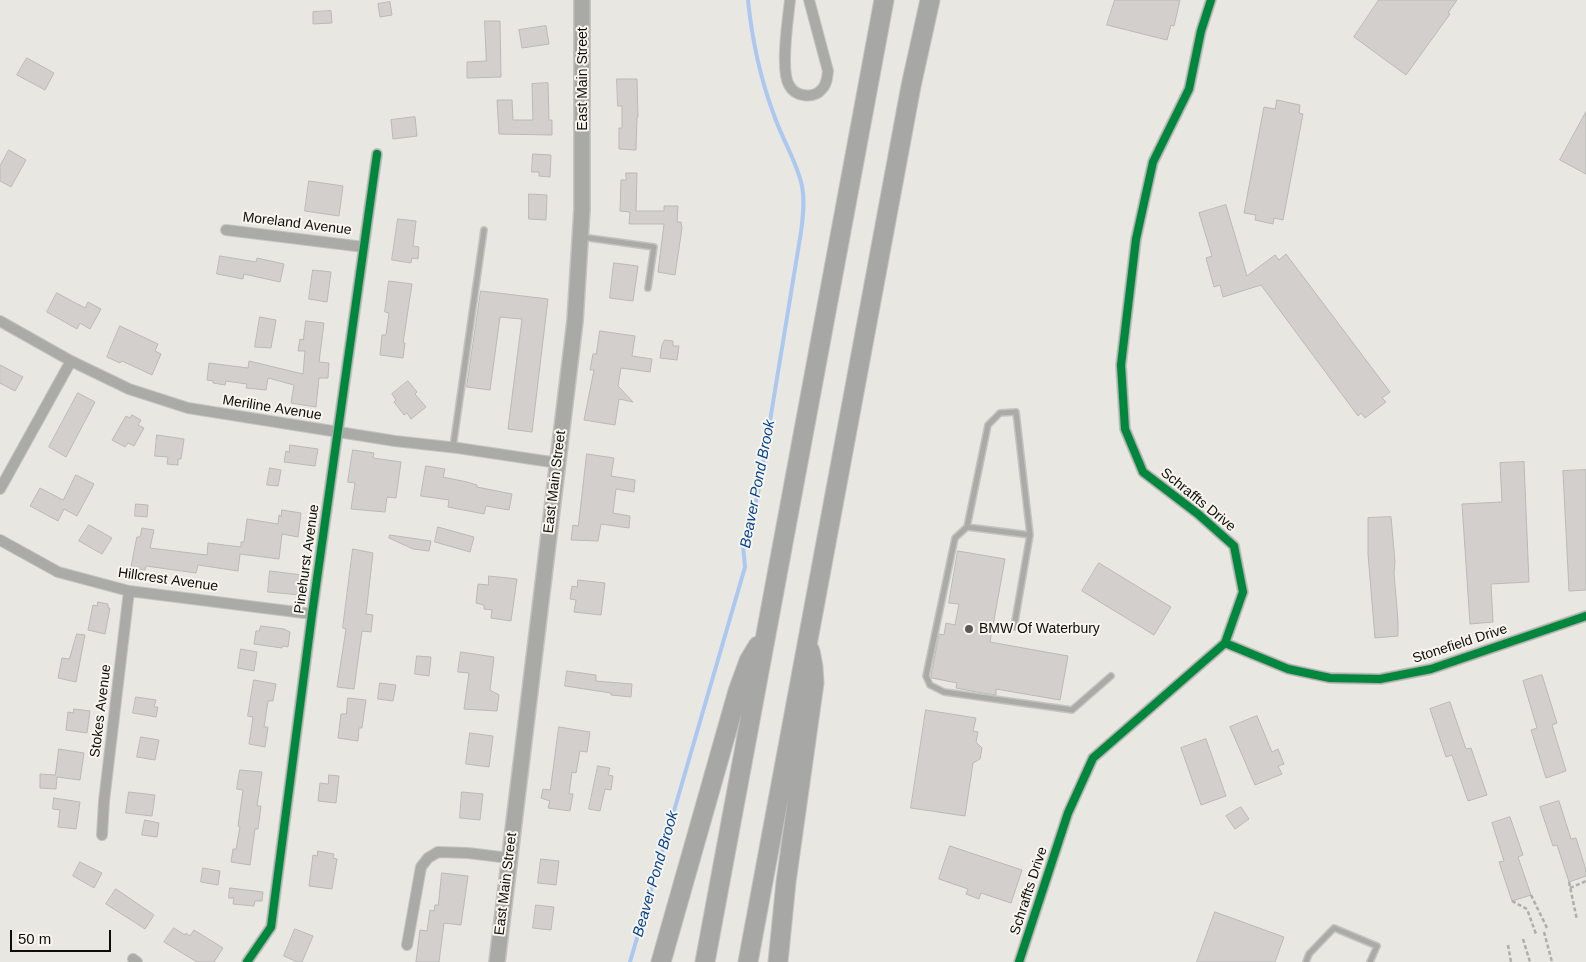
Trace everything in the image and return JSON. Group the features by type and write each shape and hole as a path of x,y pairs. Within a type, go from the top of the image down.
{"highway":[{"path":"705,962 884,0"},
{"path":"748,962 910,86 930,0"},
{"path":"660,962 738,691 749,661 765,635"},
{"path":"778,962 787,873 814,683 813,667 807,643"}],"main road":[{"name":"East Main Street","path":"497,962 575,321 581,237 583,126 582,0"}],"street":[{"path":"790,0 785,63 786,77 794,91 802,95 813,95 821,91 827,82 828,71 809,0"},
{"name":"Schraffts Drive","path":"1019,962 1068,813 1093,758 1226,643 1243,592 1234,546 1198,514 1143,472 1125,429 1121,365 1136,239 1153,162 1189,89 1201,30 1211,0"},
{"name":"Pinehurst Avenue","path":"247,962 271,927 312,614 377,154"},
{"name":"Moreland Avenue","path":"226,230 364,247"},
{"name":"Meriline Avenue","path":"0,321 71,361 129,389 188,408 395,441 453,447 558,463"},
{"path":"0,489 71,361"},
{"name":"Hillcrest Avenue","path":"0,540 58,572 129,591 312,614"},
{"name":"Stokes Avenue","path":"102,835 104,801 129,591"},
{"name":"Stonefield Drive","path":"1226,643 1288,670 1330,678 1380,679 1431,669 1586,616"},
{"path":"408,945 421,867 428,858 438,852 468,853 509,858"}],"lane":[{"path":"453,447 484,230"},
{"path":"581,237 654,247 648,288"},
{"path":"1014,627 1030,534 1016,412 1000,413 988,425 967,526 955,538 926,676 930,685 944,692 1072,710 1110,676"},
{"path":"967,526 1030,534"},
{"path":"1306,962 1309,954 1334,928 1377,946 1370,962"}],"path":[{"path":"1570,888 1586,881"},
{"path":"1569,882 1577,920"},
{"path":"1530,895 1548,930"},
{"path":"1512,901 1527,909 1536,934"},
{"path":"1544,932 1552,962"},
{"path":"1523,939 1530,962"},
{"path":"1508,945 1512,962"}],"building":[{"path":"1115,0 1180,0 1174,26 1171,25 1167,40 1107,25"},
{"path":"1379,0 1457,0 1448,13 1450,14 1406,75 1354,37"},
{"path":"390,2 392,15 380,17 378,4"},
{"path":"331,11 332,23 313,24 313,12"},
{"path":"485,21 500,21 501,77 467,78 467,62 486,61"},
{"path":"546,26 549,44 522,48 519,30"},
{"path":"27,58 54,73 45,90 17,75"},
{"path":"617,79 637,79 638,117 636,150 619,149 619,128 622,128 622,106 618,106"},
{"path":"548,83 549,120 552,120 552,135 499,134 497,100 512,100 513,120 533,120 532,84"},
{"path":"1277,100 1300,105 1299,113 1303,114 1283,220 1274,218 1273,224 1255,220 1256,215 1244,213 1264,107 1275,109"},
{"path":"1586,112 1586,174 1560,160"},
{"path":"415,117 417,136 393,139 391,120"},
{"path":"9,150 26,160 11,187 0,181 0,166"},
{"path":"533,154 551,155 550,177 539,176 539,172 532,172"},
{"path":"626,173 637,173 636,211 664,211 664,206 678,206 677,222 681,222 682,228 675,275 658,272 664,224 629,224 630,212 620,211 621,180 626,180"},
{"path":"309,181 343,186 339,216 305,211"},
{"path":"529,194 547,195 546,220 529,219"},
{"path":"1226,205 1247,276 1275,255 1279,260 1286,254 1390,392 1382,398 1386,402 1365,418 1361,413 1358,416 1261,285 1223,297 1220,285 1214,287 1206,258 1212,256 1199,213"},
{"path":"398,219 416,221 413,246 419,247 418,259 412,258 411,263 392,260"},
{"path":"220,256 256,262 257,258 284,264 280,282 244,274 243,279 217,274"},
{"path":"614,263 638,266 633,301 610,298"},
{"path":"313,270 331,272 327,302 309,299"},
{"path":"389,281 412,284 403,343 405,343 403,358 380,355 382,335 386,335 389,313 385,312"},
{"path":"481,291 548,299 532,432 508,429 522,319 500,317 490,390 467,387"},
{"path":"57,293 85,308 88,302 101,309 90,329 80,323 77,329 47,312"},
{"path":"260,317 276,320 271,348 255,347"},
{"path":"306,321 324,323 319,362 329,363 328,378 319,378 316,407 291,403 294,385 268,378 266,390 246,388 247,384 226,381 225,385 207,380 209,363 248,368 249,361 303,374 305,351 298,351 300,339 303,340"},
{"path":"120,326 158,344 155,351 161,354 152,375 122,361 120,363 107,357"},
{"path":"600,331 635,336 632,356 652,359 650,372 621,368 618,386 633,402 619,399 615,425 584,420 594,370 590,370 593,354 596,354"},
{"path":"665,340 673,341 673,346 679,346 677,360 660,358 662,345"},
{"path":"0,365 23,377 15,391 0,383"},
{"path":"408,381 417,392 415,394 426,407 411,419 407,413 404,415 394,402 396,400 392,394"},
{"path":"78,393 95,402 66,457 49,447"},
{"path":"132,415 141,420 138,425 144,428 134,446 128,443 125,447 112,440 126,416 130,418"},
{"path":"157,435 184,439 181,459 178,459 178,465 167,464 168,457 155,456"},
{"path":"290,445 318,449 315,466 284,462 286,451 289,452"},
{"path":"353,450 374,453 373,458 401,462 396,498 387,497 385,512 351,509 355,483 348,482"},
{"path":"587,454 614,458 611,476 635,480 634,492 616,489 613,513 630,516 629,528 601,524 598,541 571,540 573,525 578,526"},
{"path":"1524,462 1529,582 1491,584 1493,622 1470,624 1462,504 1502,502 1500,463"},
{"path":"426,466 445,469 443,477 467,482 477,485 477,487 512,494 509,510 486,506 484,514 448,507 449,500 421,496"},
{"path":"270,468 281,470 278,486 267,485"},
{"path":"1586,470 1586,590 1569,591 1563,471"},
{"path":"76,475 94,484 77,516 64,509 58,521 30,506 40,488 63,500"},
{"path":"136,504 148,505 147,517 135,516"},
{"path":"282,510 301,513 298,537 282,534 279,559 240,554 238,571 198,565 196,573 146,566 145,570 131,567 137,537 140,537 142,528 154,530 150,548 207,555 208,543 241,547 241,542 244,542 247,519 278,524 279,515 281,516"},
{"path":"1391,517 1398,636 1375,638 1368,554 1368,518"},
{"path":"89,525 112,538 102,554 79,541"},
{"path":"438,527 474,537 470,552 435,542"},
{"path":"390,535 431,541 429,551 413,549 389,538"},
{"path":"353,549 373,553 366,614 373,615 371,632 362,631 354,689 337,687 346,629 343,628"},
{"name":"BMW Of Waterbury","path":"958,551 1005,559 990,642 1068,656 1060,700 996,689 996,695 982,693 956,688 957,683 932,678 939,634 944,635 946,623 955,625 959,604 949,603"},
{"path":"1099,563 1171,607 1154,635 1082,591"},
{"path":"270,571 302,575 300,595 268,592"},
{"path":"489,576 517,579 511,621 491,618 492,610 484,609 484,605 476,603 478,584 488,585"},
{"path":"578,580 605,583 601,615 574,612 576,600 570,599 572,586 577,587"},
{"path":"98,602 108,604 108,608 110,608 105,634 88,630 93,605 97,606"},
{"path":"261,626 284,629 290,632 288,647 283,646 282,648 254,644 256,631 259,631"},
{"path":"77,634 85,635 76,682 58,678 62,658 69,659"},
{"path":"241,649 257,652 254,671 238,668"},
{"path":"461,652 494,657 490,690 499,695 497,711 464,709 469,673 458,672"},
{"path":"417,656 431,657 429,676 415,674"},
{"path":"567,671 596,675 596,681 632,684 631,697 565,686"},
{"path":"1542,675 1557,723 1552,725 1566,771 1546,778 1531,730 1537,728 1523,681"},
{"path":"254,680 276,684 273,701 268,701 264,727 268,727 265,747 249,744 253,717 248,716"},
{"path":"380,683 396,685 393,701 378,699"},
{"path":"136,697 156,700 154,707 158,707 156,717 133,713"},
{"path":"348,698 366,700 362,728 359,728 358,741 338,738 341,714 346,714"},
{"path":"1450,702 1466,749 1471,748 1487,795 1468,801 1452,755 1446,757 1430,709"},
{"path":"74,709 90,711 87,733 66,730 68,712 73,713"},
{"path":"926,710 976,718 973,731 978,732 976,742 982,748 980,759 973,763 965,816 911,808"},
{"path":"1257,716 1272,752 1278,749 1284,764 1278,766 1282,774 1255,785 1230,727"},
{"path":"559,727 590,732 587,752 580,751 576,773 572,772 569,794 573,794 570,811 548,808 550,801 541,798 543,789 550,790"},
{"path":"470,733 493,736 489,767 466,764"},
{"path":"141,737 159,740 155,760 137,757"},
{"path":"1206,739 1226,796 1201,805 1181,748"},
{"path":"59,749 84,753 80,780 57,777 56,789 40,788 40,774 55,775"},
{"path":"598,766 610,768 608,775 613,776 611,790 605,789 600,811 589,809"},
{"path":"240,770 262,772 257,806 261,806 258,829 255,829 250,865 231,862 233,849 236,849 240,827 238,826 243,790 237,789"},
{"path":"329,775 339,776 336,803 318,801 320,783 328,784"},
{"path":"129,792 155,795 152,816 126,813"},
{"path":"462,792 483,794 480,820 460,818"},
{"path":"54,798 80,802 76,829 58,827 60,810 53,809"},
{"path":"1559,801 1571,839 1576,838 1586,870 1586,876 1569,882 1557,845 1553,846 1540,807"},
{"path":"1241,807 1249,819 1235,829 1226,816"},
{"path":"1510,817 1523,855 1518,857 1531,895 1512,901 1499,862 1504,861 1492,823"},
{"path":"145,820 159,823 157,837 142,835"},
{"path":"950,846 1022,870 1011,903 981,893 979,899 966,894 968,889 939,879"},
{"path":"318,851 334,854 333,858 337,859 332,889 309,886 313,855 317,856"},
{"path":"541,859 559,861 556,885 538,883"},
{"path":"80,862 102,873 94,888 73,876"},
{"path":"203,868 220,871 218,885 201,882"},
{"path":"442,873 468,876 461,925 444,923 439,962 416,962 420,930 427,931 430,910 434,911 435,905 438,905"},
{"path":"230,888 263,892 262,901 255,901 254,906 233,904 234,898 229,898"},
{"path":"116,889 154,915 145,929 106,904"},
{"path":"536,905 554,907 551,930 533,928"},
{"path":"1215,912 1284,937 1275,962 1197,962"},
{"path":"174,928 190,936 194,930 223,948 214,962 197,962 164,942"},
{"path":"295,929 313,936 302,962 297,962 284,956"}],"waterway":[{"name":"Beaver Pond Brook","path":"630,962 745,567 743,545 759,488 802,226 804,203 802,186 797,168 769,101 754,44 748,0"}],"cycle path":[{"path":"1019,962 1068,813 1093,758 1225,643 1243,592 1234,546 1198,514 1143,472 1125,429 1121,365 1136,239 1153,162 1189,89 1201,31 1211,0"},
{"path":"247,962 271,927 312,614 377,154"},
{"path":"1225,643 1288,669 1330,678 1380,679 1431,669 1586,616"}],"place":[{"name":"BMW Of Waterbury","path":"969,629"}]}
